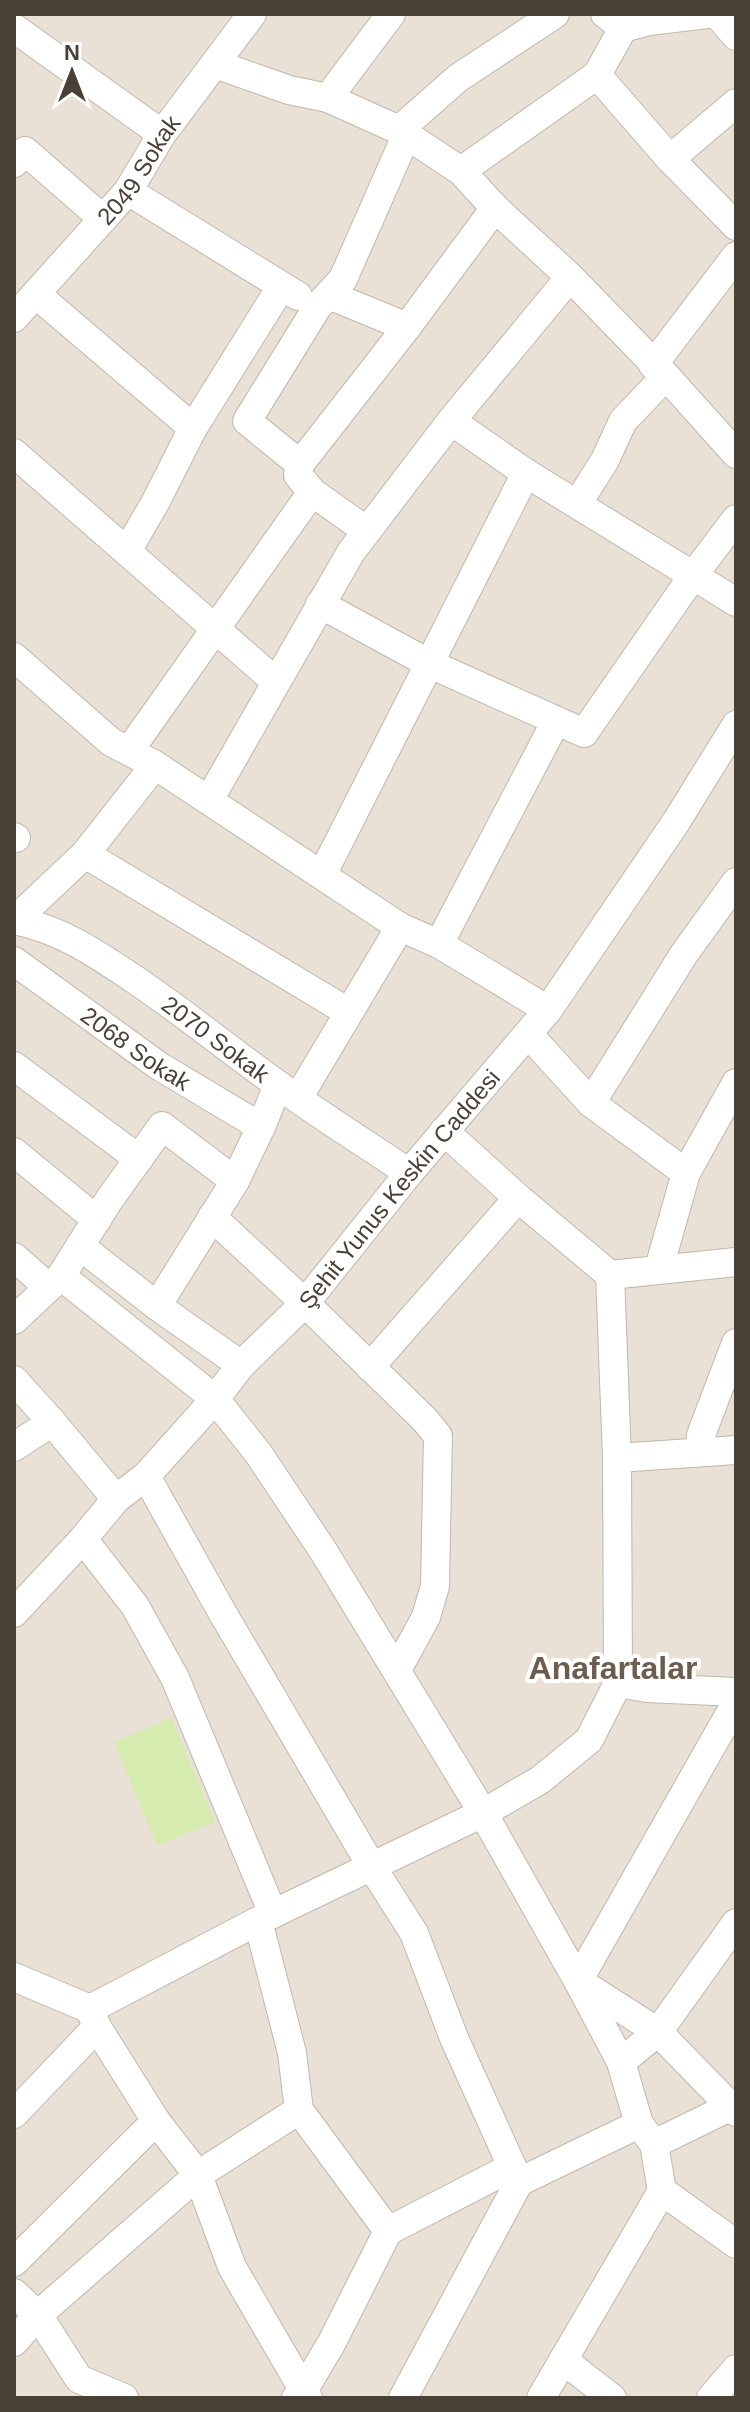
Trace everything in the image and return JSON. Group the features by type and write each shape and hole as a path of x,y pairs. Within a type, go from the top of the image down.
{"street":[{"path":"14,21 20,14"},
{"path":"328,98 391,14"},
{"path":"300,464 247,421 323,300 343,279 403,133 458,78 555,14"},
{"path":"461,171 597,75 614,21 649,21 707,14"},
{"path":"717,14 736,36"},
{"name":"2049 Sokak","path":"23,303 128,191 162,134 215,64 244,17"},
{"path":"14,28 162,134"},
{"path":"215,64 289,90 328,98 403,133 461,171 495,208 570,277 736,454"},
{"path":"597,75 670,159 736,226"},
{"path":"670,159 736,103"},
{"path":"14,163 25,151 103,219"},
{"path":"128,191 281,287 407,327"},
{"path":"367,531 312,492 298,475 300,464 495,208"},
{"path":"578,503 605,460 623,421 732,269"},
{"path":"209,800 351,552 451,421 570,277"},
{"path":"127,551 193,428 281,287"},
{"path":"23,303 193,428"},
{"path":"451,421 526,473 736,602"},
{"path":"14,453 275,681"},
{"path":"322,875 526,473"},
{"path":"129,751 312,492"},
{"path":"320,604 428,663 584,733 736,519"},
{"path":"18,668 111,742 155,765 400,927 439,944 548,1010"},
{"path":"439,944 556,721"},
{"name":"Şehit Yunus Keskin Caddesi","path":"14,1613 116,1499 146,1476 241,1365 305,1303 444,1131 529,1035 676,822 736,725"},
{"path":"14,920 85,854 155,765"},
{"path":"85,854 348,1012"},
{"path":"591,1103 684,954 736,882"},
{"name":"2070 Sokak","path":"14,920 59,933 100,956 189,1016 288,1092 409,1173"},
{"path":"157,1306 235,1181 261,1127 348,1012 400,927"},
{"name":"2068 Sokak","path":"14,961 159,1066 261,1127"},
{"path":"529,1035 591,1103 686,1173"},
{"path":"14,1066 139,1159"},
{"path":"659,1268 686,1173 736,1083"},
{"path":"14,1320 54,1282 162,1126 235,1181"},
{"path":"14,2114 93,2018 265,1918 483,1813 540,1780 589,1740 618,1683 617,1458 610,1275 444,1131"},
{"path":"14,1152 97,1220"},
{"path":"370,1367 518,1198"},
{"path":"212,1217 305,1303 438,1436 435,1586 426,1617 397,1670"},
{"path":"80,1246 157,1306 241,1365"},
{"path":"14,1257 54,1282 215,1399 258,1453 397,1670 578,1981 621,2062 662,2191 736,2244"},
{"path":"610,1275 736,1262"},
{"path":"700,1452 701,1435 736,1343"},
{"path":"14,1380 116,1499"},
{"path":"14,1447 52,1422"},
{"path":"617,1458 736,1450"},
{"path":"146,1476 222,1612 414,1933 454,2038 515,2175 478,2261 403,2398"},
{"path":"83,1539 135,1606 175,1678 265,1918 292,2053 299,2110 388,2231"},
{"path":"618,1683 647,1688 736,1692"},
{"path":"578,1981 736,1703"},
{"path":"621,2062 658,2032 736,1923"},
{"path":"14,1977 93,2018 156,2121 198,2175 232,2267 302,2396"},
{"path":"302,2396 388,2231 515,2175 734,2108 658,2032 578,1981"},
{"path":"14,2342 38,2315 198,2175 299,2110"},
{"path":"14,2262 156,2121"},
{"path":"541,2398 662,2191"},
{"path":"14,2293 38,2315 79,2379 116,2397"},
{"path":"563,2360 612,2398"},
{"path":"711,2398 736,2369"}],"shaded area":[{"path":"14,14 736,14 736,2398 14,2398"}],"green space":[{"path":"171,1718 215,1822 157,1845 114,1742"}],"district":[{"name":"Anafartalar","path":"613,1668"}]}
